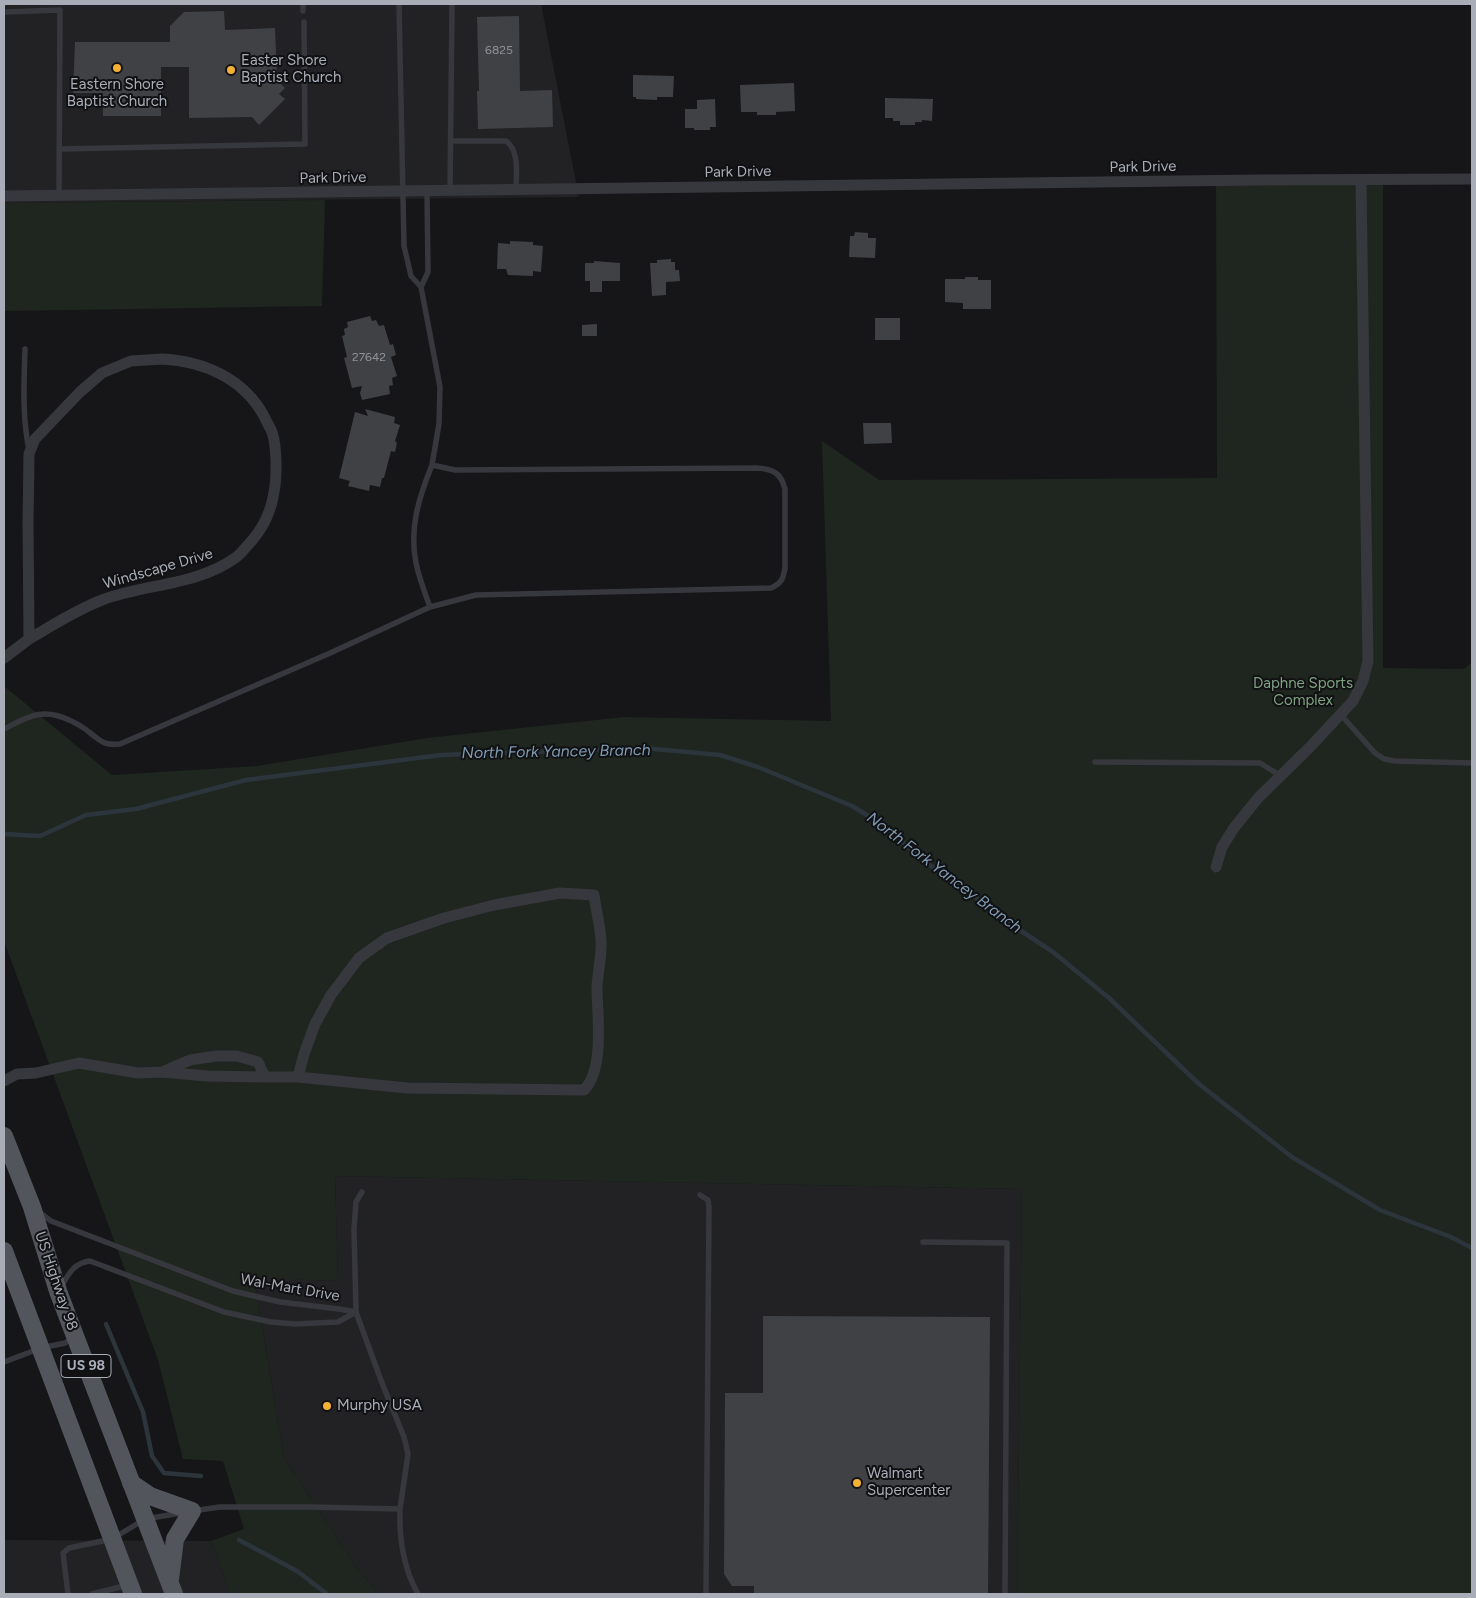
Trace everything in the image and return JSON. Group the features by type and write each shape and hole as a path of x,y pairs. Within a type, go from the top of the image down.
{"main road":[{"name":"US Highway 98","path":"4,1136 32,1207 74,1336 172,1588"},
{"name":"US 98","path":"4,1251 131,1590"},
{"path":"131,1483 150,1496 192,1511 175,1539 172,1588"}],"street":[{"name":"Park Drive","path":"4,196 450,192 1256,180 1472,179"},
{"path":"1216,867 1222,847 1234,828 1258,798 1341,715 1352,701 1363,680 1368,661 1361,181"},
{"name":"Windscape Drive","path":"4,658 29,639 73,613 103,600 133,590 180,581 224,566 237,557 260,532 272,501 276,467 272,433 257,404 246,392 220,374 207,368 177,360 131,361 102,373 80,392 35,439 30,454 28,522 29,639"},
{"path":"4,1081 17,1074 36,1073 80,1063 138,1073 162,1072 207,1076 298,1078 407,1088 584,1090 590,1084 594,1074 598,1049 598,984 601,941 594,895 560,893 494,905 444,918 387,938 359,958 331,994 304,1054 298,1078"},
{"path":"162,1072 190,1060 216,1056 236,1056 258,1062 265,1077"}],"lane":[{"path":"303,4 303,11"},
{"path":"400,4 404,246 412,276 421,286 440,387 439,424 432,465 414,521 413,534 416,565 430,607"},
{"path":"450,192 452,6"},
{"path":"4,12 60,10 59,196"},
{"path":"60,149 305,144 304,22"},
{"path":"451,141 506,141 512,145 515,153 516,190"},
{"path":"421,286 428,272 427,192"},
{"path":"25,349 24,427 30,454"},
{"path":"4,730 30,716 48,713 58,715 78,724 102,742 109,745 120,744 328,654 430,607 476,595 745,590 771,588 778,585 783,578 786,556 784,488 782,480 777,474 768,469 455,470 432,465"},
{"path":"1341,715 1375,753 1384,759 1472,764"},
{"path":"1095,762 1260,764 1281,776"},
{"path":"362,1192 356,1202 354,1228 356,1312 404,1437 408,1454 400,1509 400,1525 402,1549 414,1588 418,1594"},
{"path":"700,1195 708,1200 709,1207 706,1594"},
{"name":"Wal-Mart Drive","path":"32,1207 50,1221 233,1291 280,1302 330,1307 356,1312"},
{"path":"924,1242 1007,1243 1004,1594"},
{"name":"Wal-Mart Drive","path":"58,1291 80,1262 90,1261 224,1312 271,1322 295,1324 338,1322 356,1312"},
{"path":"4,1362 41,1348 64,1344 74,1336"},
{"path":"68,1594 63,1553 69,1548 112,1539 145,1519 220,1507 400,1509"},
{"path":"92,1594 131,1590"}],"shaded area":[{"path":"4,4 541,4 579,197 4,203"},
{"path":"335,1176 1022,1189 1017,1594 379,1594 355,1566 284,1458 254,1277 338,1281"},
{"path":"4,1540 211,1541 231,1594 4,1594"}],"green space":[{"path":"715,4 1163,4 1152,5"},
{"name":"Daphne Sports Complex","path":"1383,180 1383,668 1464,669 1472,662 1472,1594 1017,1594 1022,1189 335,1176 338,1281 254,1278 284,1458 355,1566 379,1594 231,1594 211,1541 244,1529 223,1461 183,1459 158,1360 4,941 4,686 112,775 257,766 427,738 624,717 831,721 822,441 879,480 1217,478 1216,181"},
{"path":"325,200 322,306 4,311 4,203"}],"building":[{"name":"Easter Shore Baptist Church","path":"224,11 225,30 275,28 277,80 285,88 279,94 285,99 259,125 252,117 189,118 189,67 161,67 161,116 103,116 103,93 73,93 75,42 170,42 170,26 184,12"},
{"path":"519,16 520,91 552,90 553,127 478,129 477,17"},
{"path":"633,75 674,76 673,97 657,97 657,100 636,99 636,97 633,97"},
{"path":"794,83 795,111 776,112 776,115 757,115 757,112 741,112 740,85"},
{"path":"885,98 933,99 932,121 922,120 922,122 915,122 915,125 900,125 900,121 893,121 893,118 885,118"},
{"path":"715,99 716,127 710,127 710,130 685,128 685,109 697,109 697,100"},
{"path":"855,232 868,233 868,238 876,238 875,258 849,257 850,236 854,236"},
{"path":"510,241 533,242 533,245 543,246 541,272 533,271 533,276 508,275 506,269 497,269 498,243 510,244"},
{"path":"671,259 671,262 675,262 675,270 679,270 680,281 666,282 666,295 652,296 650,263 657,263 657,260"},
{"path":"594,261 620,263 620,281 602,281 602,292 590,292 590,281 585,281 585,263 594,263"},
{"path":"965,277 991,280 991,309 963,309 963,303 945,302 945,279 965,279"},
{"path":"370,316 372,321 376,320 379,326 384,325 390,345 393,344 396,355 391,357 397,376 392,378 393,385 389,386 390,394 362,400 360,393 362,386 352,388 344,358 347,357 342,336 345,335 344,329 348,327 347,322"},
{"path":"875,318 900,318 900,340 875,340"},
{"path":"597,324 597,336 582,336 582,325"},
{"path":"365,409 395,417 394,423 400,425 395,441 397,443 395,452 391,451 380,487 370,485 369,491 348,486 350,481 339,478 355,412 368,416"},
{"path":"863,423 891,423 892,443 864,444"},
{"name":"Walmart Supercenter","path":"763,1316 990,1317 988,1594 754,1594 754,1586 732,1586 724,1574 725,1393 763,1393"}],"waterway":[{"name":"North Fork Yancey Branch","path":"4,834 40,836 86,815 136,809 246,780 441,755 644,748 720,755 758,767 852,806 885,826 926,863 953,879 1000,917 1053,952 1109,998 1199,1084 1292,1157 1380,1210 1451,1237 1472,1248"},
{"path":"106,1324 143,1412 152,1456 164,1473 201,1476"},
{"path":"239,1540 297,1571 327,1594"}],"place":[{"name":"Eastern Shore Baptist Church","path":"117,68"},
{"name":"Easter Shore Baptist Church","path":"231,70"},
{"name":"Murphy USA","path":"327,1406"},
{"name":"Walmart Supercenter","path":"857,1483"}]}
